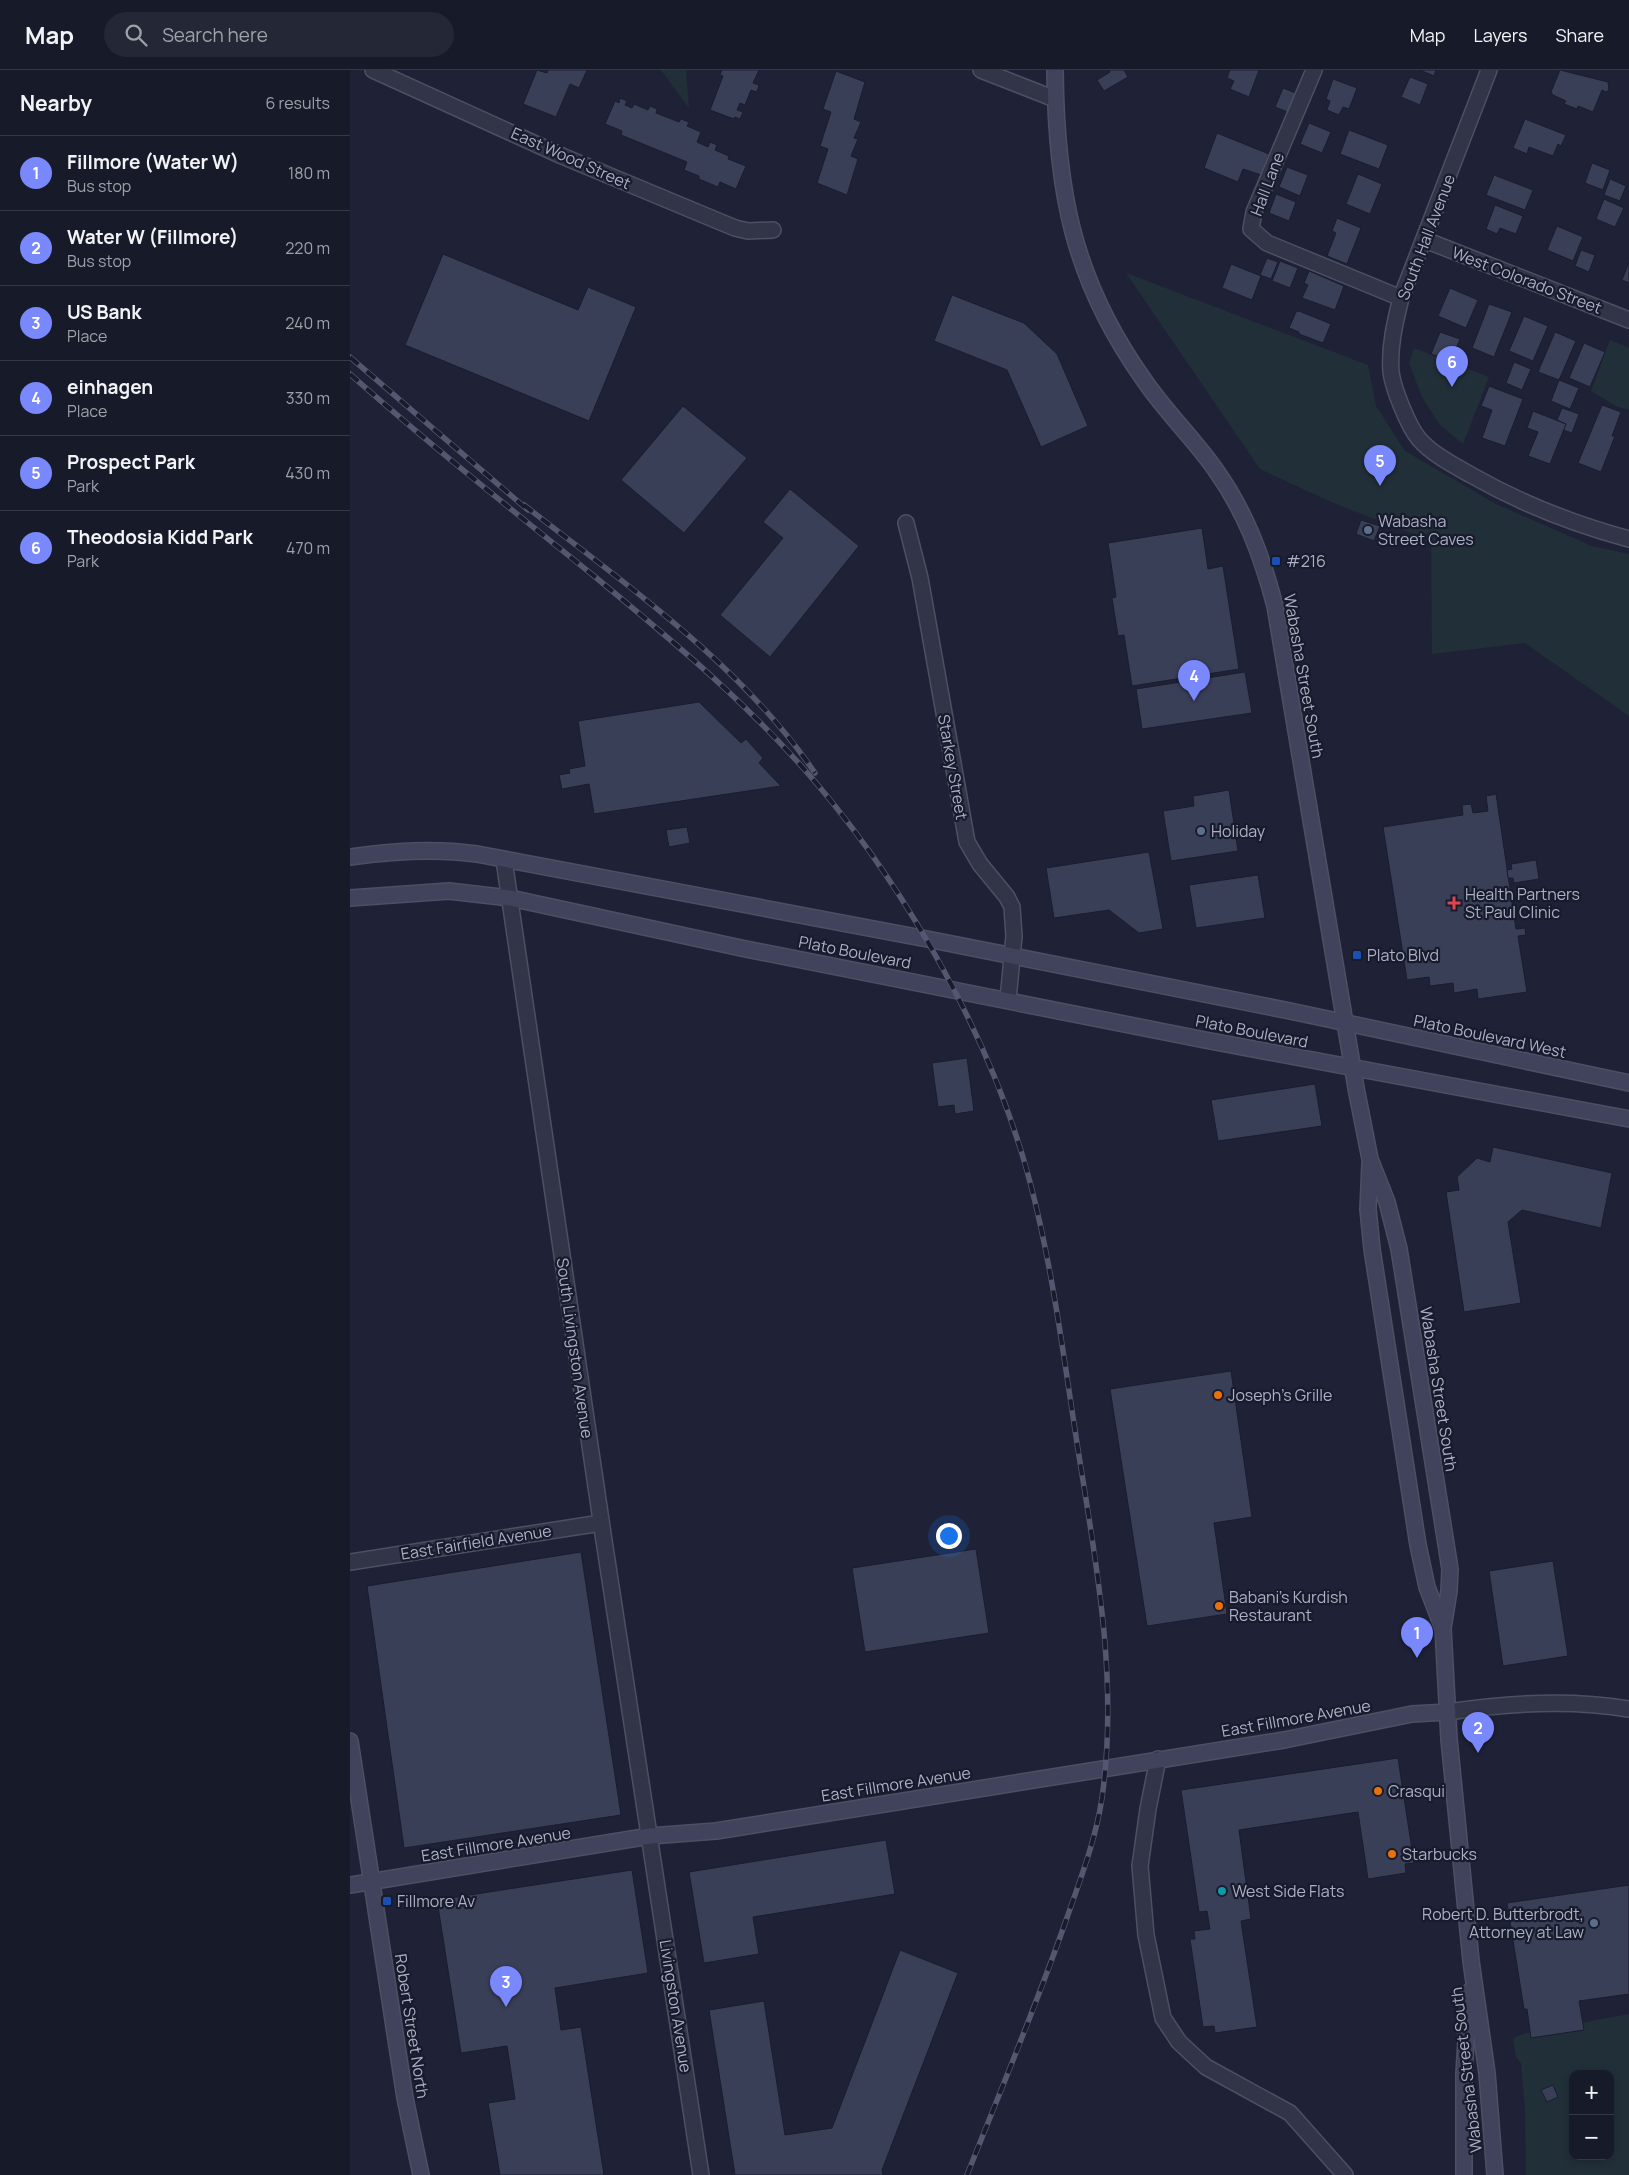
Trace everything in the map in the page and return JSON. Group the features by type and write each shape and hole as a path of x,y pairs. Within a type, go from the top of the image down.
{"main road":[{"name":"Wabasha Street South","path":"1055,70 1055,99 1064,202 1074,242 1096,300 1145,382 1197,445 1232,493 1247,521 1265,569 1282,642 1352,1069 1370,1159 1387,1202 1399,1249 1450,1570 1450,1591 1443,1628 1448,1712 1471,1961 1487,2073 1494,2153 1494,2175"},
{"name":"Plato Boulevard","path":"350,857 386,852 444,850 504,860 927,939 1344,1023"},
{"name":"Plato Boulevard","path":"350,898 449,891 510,898 740,948 1352,1069"},
{"name":"Plato Boulevard West","path":"1344,1023 1629,1083"},
{"path":"1352,1069 1629,1119"},
{"name":"Wabasha Street South","path":"1370,1159 1369,1221 1405,1465 1423,1571 1443,1628"},
{"name":"East Fillmore Avenue","path":"350,1885 650,1836 716,1831 1284,1740 1412,1714 1448,1712"},
{"name":"Robert Street North","path":"350,1741 405,2098 421,2175"},
{"name":"Wabasha Street South","path":"1464,2175 1464,2073 1471,1961"}],"street":[{"name":"East Wood Street","path":"373,70 555,153 735,228 748,231 773,230"},
{"path":"981,70 1055,99"},
{"name":"Hall Lane","path":"1314,70 1254,212 1251,229 1267,243 1401,298"},
{"name":"South Hall Avenue","path":"1489,70 1425,240 1401,298 1393,332 1392,374 1403,408 1418,438 1441,458 1542,511 1629,539"},
{"name":"West Colorado Street","path":"1425,240 1629,320"},
{"name":"Starkey Street","path":"906,523 920,578 967,842 980,864 1007,897 1012,907 1015,921 1014,958 1008,1000"},
{"name":"South Livingston Avenue","path":"504,860 601,1523 650,1836"},
{"name":"East Fairfield Avenue","path":"350,1562 601,1523"},
{"path":"1448,1712 1486,1706 1569,1703 1629,1709"},
{"path":"1158,1760 1148,1809 1140,1866 1146,1935 1163,2018 1179,2042 1206,2067 1290,2113 1345,2175"},
{"name":"Livingston Avenue","path":"650,1836 702,2175"}],"shaded area":[{"path":"661,70 686,70 689,108"},
{"path":"1126,273 1368,365 1376,406 1405,451 1496,504 1592,546 1629,554 1629,716 1525,643 1432,654 1431,541 1331,502 1260,469"},
{"path":"1610,340 1629,348 1629,410 1616,406 1591,391"},
{"path":"1414,348 1489,377 1463,444 1440,425 1422,397 1409,363"},
{"path":"1629,2014 1629,2175 1526,2175 1525,2109 1521,2063 1516,2057 1513,2038 1526,2033"}],"building":[{"path":"537,70 547,73 548,70 587,70 579,88 570,84 556,117 523,104"},
{"path":"722,70 759,70 753,83 759,85 758,89 756,92 751,90 745,105 740,103 737,110 743,112 740,119 735,117 734,119 710,110 723,76 720,75"},
{"path":"1109,70 1124,70 1128,77 1104,91 1097,80 1110,72"},
{"path":"1230,70 1259,70 1249,97 1230,89 1234,81 1227,78"},
{"path":"1420,70 1436,70 1434,76"},
{"path":"1560,70 1608,82 1609,90 1606,92 1602,90 1593,112 1578,106 1577,109 1564,104 1566,101 1553,95 1551,92"},
{"path":"836,71 865,82 854,119 861,122 854,138 858,139 851,156 858,159 847,195 817,183 828,149 820,146 831,112 823,109"},
{"path":"1410,77 1428,84 1420,105 1401,97"},
{"path":"1333,79 1357,88 1349,109 1343,107 1339,115 1327,110 1330,101 1326,99"},
{"path":"1283,88 1298,94 1290,113 1275,107"},
{"path":"620,98 627,101 625,105 632,108 634,104 648,110 650,106 657,109 656,113 679,122 681,119 689,122 687,126 701,132 697,142 708,147 710,142 717,145 715,150 729,156 728,159 746,166 736,189 720,182 718,187 699,179 699,176 684,170 687,162 621,135 622,131 605,124 615,101 619,103"},
{"path":"1525,119 1566,135 1561,146 1558,144 1553,156 1529,147 1527,154 1513,148"},
{"path":"1309,123 1331,132 1322,153 1300,144"},
{"path":"1349,130 1388,145 1379,169 1340,154"},
{"path":"1217,133 1269,154 1261,175 1243,169 1238,182 1204,168"},
{"path":"1592,163 1610,170 1603,190 1585,183"},
{"path":"1287,167 1308,175 1300,196 1279,187"},
{"path":"1358,174 1382,184 1370,214 1346,204"},
{"path":"1494,175 1533,190 1525,210 1486,195"},
{"path":"1610,179 1626,186 1620,201 1604,195"},
{"path":"1276,194 1296,202 1289,221 1269,213"},
{"path":"1604,199 1624,208 1615,227 1596,219"},
{"path":"1495,205 1523,216 1516,234 1500,228 1497,234 1486,229"},
{"path":"1337,218 1361,228 1347,264 1327,256 1336,233 1332,231"},
{"path":"1557,226 1583,237 1573,261 1547,250"},
{"path":"1581,250 1595,255 1589,272 1575,266"},
{"path":"443,254 578,310 588,287 636,307 589,421 405,345"},
{"path":"1267,258 1278,262 1271,279 1260,275"},
{"path":"1280,261 1298,268 1290,288 1272,281"},
{"path":"1629,262 1629,283 1622,280"},
{"path":"1231,264 1261,276 1252,300 1222,288"},
{"path":"1309,271 1344,286 1335,310 1302,298 1308,285 1304,283"},
{"path":"1450,288 1478,300 1466,328 1438,316"},
{"path":"952,295 1024,323 1057,354 1088,426 1041,447 1007,370 934,341"},
{"path":"1489,304 1512,312 1494,357 1472,348"},
{"path":"1299,311 1331,324 1323,343 1289,328 1296,312"},
{"path":"1524,316 1548,326 1533,361 1509,351"},
{"path":"1440,332 1460,339 1451,361 1431,354"},
{"path":"1555,332 1576,341 1559,380 1538,372"},
{"path":"1584,343 1605,352 1590,387 1569,378"},
{"path":"1514,362 1531,369 1522,390 1506,383"},
{"path":"1559,380 1579,388 1570,409 1551,401"},
{"path":"1489,386 1523,399 1505,446 1482,438 1492,410 1481,406"},
{"path":"1602,405 1621,412 1612,436 1615,436 1601,472 1578,463"},
{"path":"683,406 747,458 684,533 621,480"},
{"path":"1562,408 1579,414 1572,433 1563,430 1566,424 1557,420"},
{"path":"1533,411 1566,424 1550,464 1528,456 1538,432 1527,428"},
{"path":"790,489 859,546 770,657 720,615 783,538 763,522"},
{"name":"Wabasha Street Caves","path":"1361,520 1380,526 1374,541 1356,534"},
{"path":"1202,528 1208,569 1223,566 1239,669 1132,686 1124,635 1118,636 1112,598 1116,597 1108,543"},
{"path":"1245,672 1252,713 1142,729 1136,689"},
{"path":"699,702 741,743 746,739 763,758 759,763 781,786 594,814 589,784 562,789 559,775 570,773 569,769 585,766 578,721"},
{"name":"Holiday","path":"1229,790 1238,851 1171,861 1163,811 1194,806 1193,796"},
{"name":"Health Partners St Paul Clinic","path":"1496,794 1516,929 1525,928 1526,935 1518,936 1527,992 1478,999 1477,989 1454,993 1453,983 1430,986 1429,977 1407,980 1383,827 1463,815 1462,805 1471,804 1473,813 1488,811 1486,796"},
{"path":"687,827 690,843 669,847 666,830"},
{"path":"1149,852 1163,929 1139,933 1109,910 1054,918 1046,868"},
{"path":"1536,860 1539,879 1514,883 1513,878 1508,878 1507,870 1512,869 1511,864"},
{"path":"1258,875 1265,918 1196,928 1189,885"},
{"path":"967,1058 974,1111 955,1114 954,1105 938,1107 932,1063"},
{"path":"1315,1084 1322,1126 1218,1141 1211,1100"},
{"path":"1493,1147 1612,1173 1601,1228 1522,1210 1508,1222 1521,1303 1464,1312 1446,1192 1459,1190 1457,1177 1477,1158 1490,1162"},
{"path":"1231,1371 1252,1517 1214,1523 1227,1614 1147,1626 1110,1389"},
{"path":"976,1549 989,1633 865,1652 852,1568"},
{"path":"581,1552 621,1815 404,1848 367,1586"},
{"path":"1553,1561 1568,1656 1503,1666 1489,1571"},
{"name":"West Side Flats","path":"1398,1758 1414,1863 1405,1864 1406,1873 1368,1879 1358,1812 1239,1830 1251,1919 1241,1921 1257,2027 1215,2033 1214,2026 1203,2027 1190,1939 1195,1939 1194,1931 1210,1929 1207,1911 1199,1912 1181,1790"},
{"path":"886,1840 895,1894 753,1917 759,1954 704,1963 689,1872"},
{"path":"632,1870 648,1973 555,1988 561,2030 581,2027 604,2175 500,2175 488,2103 515,2099 507,2046 461,2053 437,1900"},
{"path":"1629,1885 1629,1994 1579,2001 1584,2030 1531,2038 1527,2009 1524,2009 1507,1903"},
{"path":"900,1950 958,1973 882,2170 883,2175 735,2175 709,2010 764,2001 785,2135 832,2128"},
{"path":"1553,2085 1558,2097 1547,2102 1541,2090"}],"railway":[{"path":"350,357 528,510"},
{"path":"350,374 440,451 682,650 765,727 817,784 851,827 916,921 971,1024 994,1076 1014,1129 1038,1216 1058,1321 1099,1587 1104,1629 1108,1713 1102,1798 1093,1841 1033,2010 967,2175"},
{"path":"524,505 641,596 717,661 753,696 785,733 815,773"}],"place":[{"name":"Theodosia Kidd Park","path":"1452,387"},
{"name":"Prospect Park","path":"1380,486"},
{"name":"Wabasha Street Caves","path":"1368,530"},
{"name":"#216","path":"1276,561"},
{"name":"einhagen","path":"1194,701"},
{"name":"Holiday","path":"1201,831"},
{"name":"Health Partners St Paul Clinic","path":"1454,903"},
{"name":"Plato Blvd","path":"1357,955"},
{"name":"Joseph's Grille","path":"1218,1395"},
{"name":"Babani's Kurdish Restaurant","path":"1219,1606"},
{"name":"Fillmore (Water W)","path":"1417,1658"},
{"name":"Water W (Fillmore)","path":"1478,1753"},
{"name":"Crasqui","path":"1378,1791"},
{"name":"Starbucks","path":"1392,1854"},
{"name":"West Side Flats","path":"1222,1891"},
{"name":"Fillmore Av","path":"387,1901"},
{"name":"Robert D. Butterbrodt, Attorney at Law","path":"1594,1923"},
{"name":"US Bank","path":"506,2007"}]}
